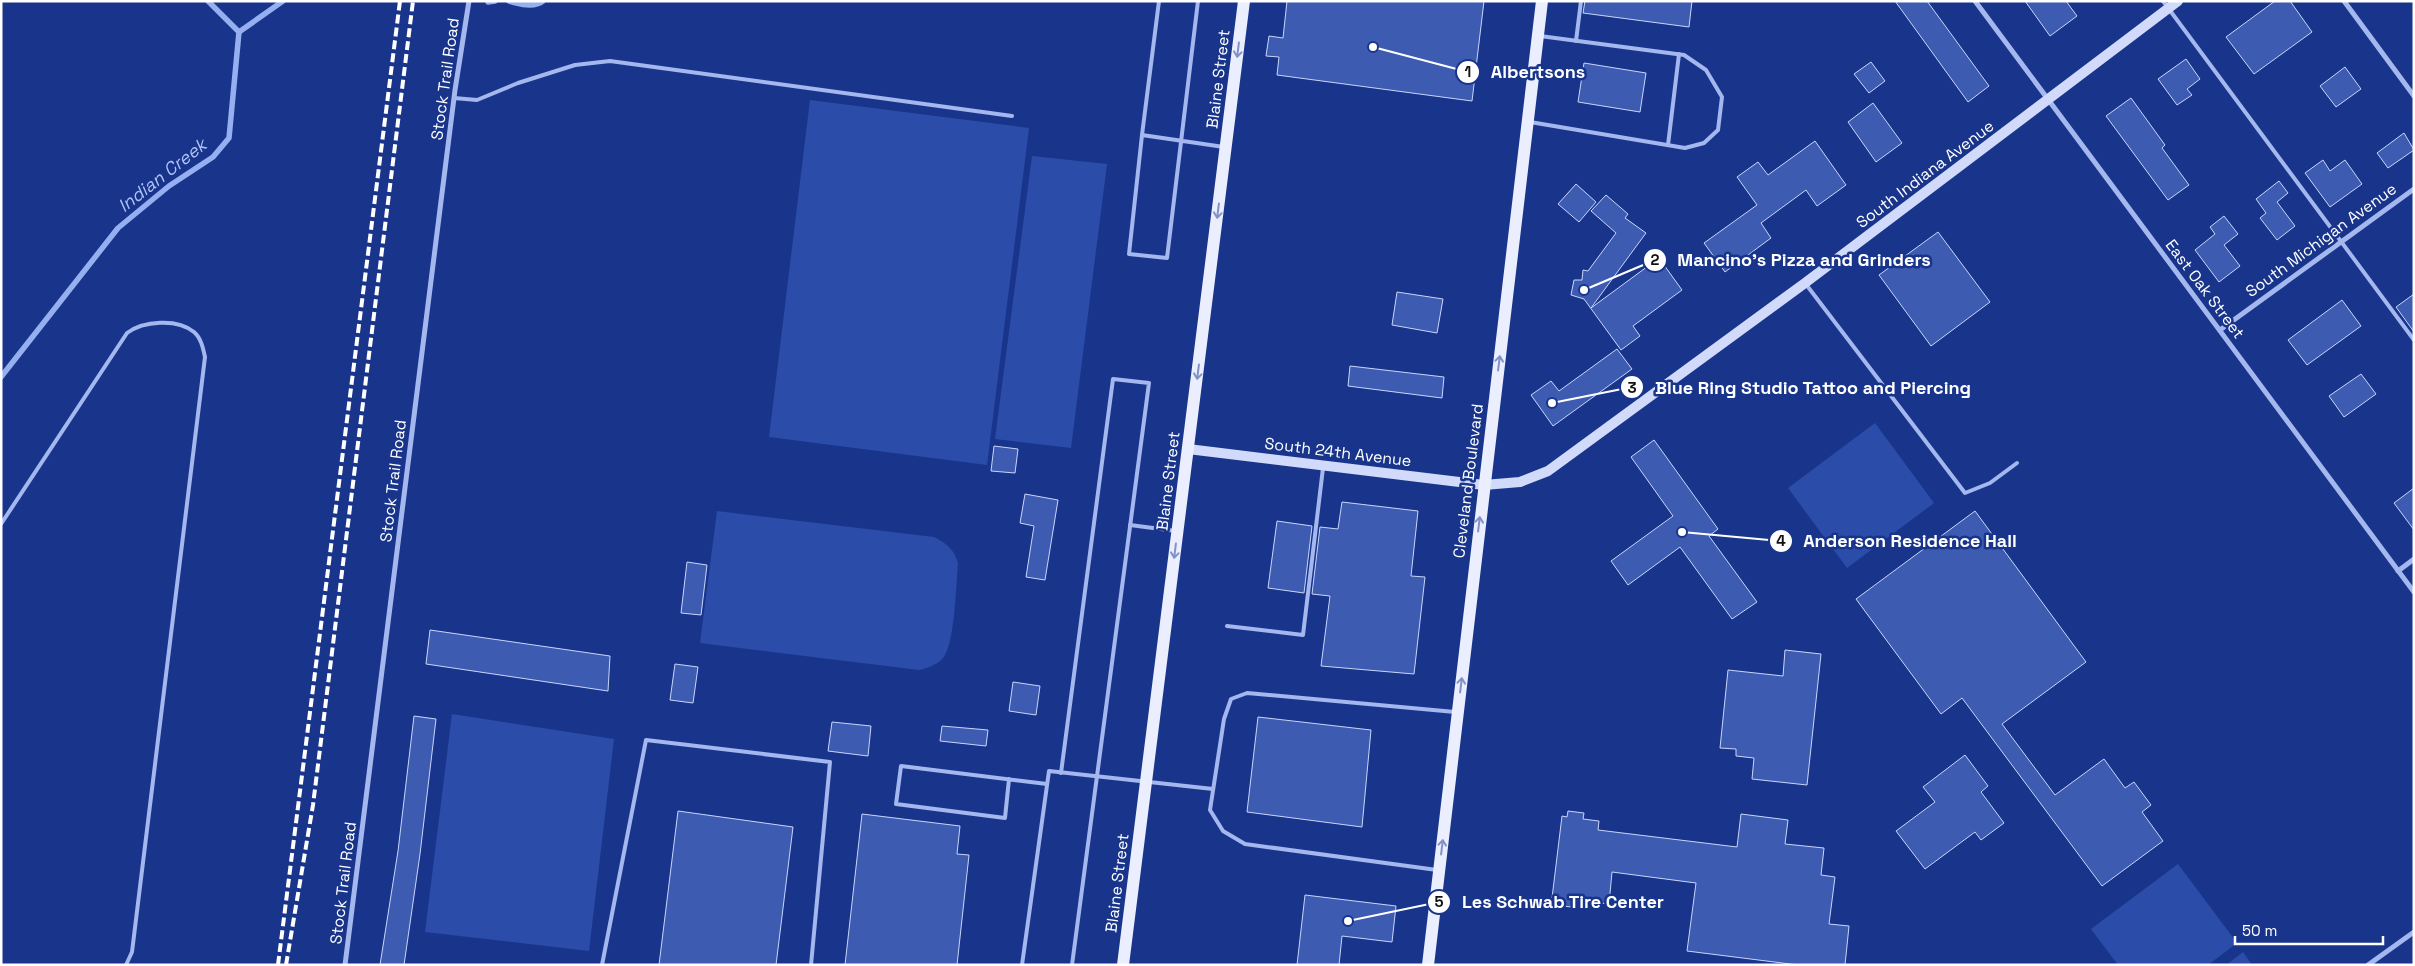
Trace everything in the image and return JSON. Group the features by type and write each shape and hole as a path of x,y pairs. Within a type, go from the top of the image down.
{"main road":[{"name":"Blaine Street","path":"1123,965 1244,1"},
{"name":"Cleveland Boulevard","path":"1428,965 1542,1"},
{"name":"South Indiana Avenue","path":"1484,485 1520,482 1548,471 1805,283 2048,100 2166,5 2178,1"},
{"name":"South 24th Avenue","path":"1188,449 1484,485"}],"street":[{"name":"Stock Trail Road","path":"345,965 454,98 469,1"},
{"name":"East Oak Street","path":"1975,1 2414,592"},
{"path":"2344,1 2414,96"},
{"name":"South Michigan Avenue","path":"2220,330 2414,189"},
{"path":"2398,571 2414,559"},
{"path":"2368,965 2414,932"}],"lane":[{"path":"1159,1 1129,254 1166,258 1198,1"},
{"path":"1576,41 1581,1"},
{"path":"2166,5 2414,340"},
{"path":"1528,121 1685,148 1704,143 1718,130 1722,97 1706,70 1684,54 1538,36"},
{"path":"1668,145 1679,54"},
{"path":"454,98 477,100 518,83 574,65 610,61 1012,116"},
{"path":"1142,136 1226,147"},
{"path":"1805,283 1965,493 1990,483 2017,463"},
{"path":"1,524 126,332 137,325 150,322 182,325 194,332 202,342 205,357 132,952 126,965"},
{"path":"1061,773 1113,379 1149,383 1072,965"},
{"path":"1227,626 1303,635 1324,466"},
{"path":"1130,524 1178,531"},
{"path":"1439,870 1245,844 1223,831 1210,810 1224,719 1231,699 1247,693 1458,712"},
{"path":"602,965 646,740 830,762 811,965"},
{"path":"1009,779 1005,818 896,804 901,766 1009,779 1047,784"},
{"path":"1022,965 1049,772 1213,789"}],"shaded area":[{"path":"810,100 1029,128 987,465 769,437"},
{"path":"1032,156 1107,164 1071,448 995,439"},
{"path":"1875,423 1934,503 1847,568 1788,488"},
{"path":"717,511 934,537 943,542 952,550 958,563 956,599 950,640 943,658 929,667 919,670 700,643"},
{"path":"452,714 614,739 589,951 425,932"},
{"path":"2178,864 2237,943 2208,965 2118,965 2091,929"},
{"path":"2243,952 2252,965 2226,965"}],"building":[{"path":"1287,1 1484,1 1472,101 1277,75 1279,57 1266,56 1269,36 1283,38"},
{"path":"1585,1 1692,1 1689,27 1583,13"},
{"path":"1895,1 1927,1 1989,86 1968,102"},
{"path":"2025,1 2066,1 2077,16 2050,36"},
{"path":"2275,1 2290,1 2312,32 2254,74 2226,37"},
{"path":"2186,59 2200,79 2187,89 2192,95 2177,105 2158,79"},
{"path":"1871,62 1885,81 1869,93 1854,74"},
{"path":"1584,63 1646,73 1640,112 1578,102"},
{"path":"2345,67 2361,89 2336,107 2320,86"},
{"path":"2131,98 2165,145 2162,148 2189,185 2168,200 2106,116"},
{"path":"1873,103 1902,143 1876,162 1848,122"},
{"path":"2404,133 2414,150 2388,168 2377,153"},
{"path":"1815,141 1846,185 1817,206 1806,190 1761,223 1771,238 1725,272 1704,243 1757,205 1737,177 1758,162 1768,175"},
{"path":"2323,160 2330,171 2345,160 2362,184 2330,207 2305,173"},
{"path":"2279,181 2288,193 2277,202 2295,226 2277,240 2260,218 2266,213 2256,199"},
{"path":"1576,184 1596,202 1579,222 1558,204"},
{"path":"1606,195 1628,214 1625,218 1646,233 1591,308 1659,258 1682,290 1633,326 1640,336 1621,350 1584,299 1571,295 1574,280 1582,280 1583,270 1588,271 1616,233 1591,211"},
{"path":"2224,216 2238,234 2224,245 2240,266 2219,282 2195,250 2215,234 2210,227"},
{"path":"1938,232 1990,302 1931,346 1879,275"},
{"path":"1397,292 1443,299 1437,333 1392,325"},
{"path":"2414,294 2414,332 2396,307"},
{"path":"2342,300 2361,326 2307,365 2288,340"},
{"path":"1617,349 1632,369 1553,426 1531,395 1551,381 1559,391"},
{"path":"1350,366 1444,377 1442,398 1348,386"},
{"path":"2361,374 2376,394 2344,417 2329,396"},
{"path":"1654,440 1718,529 1709,536 1757,602 1732,619 1680,547 1628,585 1611,561 1673,516 1631,457"},
{"path":"994,446 1018,449 1015,473 991,471"},
{"path":"2414,488 2414,530 2394,503"},
{"path":"1025,494 1058,500 1045,580 1026,577 1034,526 1020,523"},
{"path":"1342,502 1418,511 1411,576 1425,577 1414,674 1321,666 1330,596 1312,594 1320,527 1338,529"},
{"path":"1975,511 2086,662 2002,724 2055,795 2104,759 2125,788 2134,782 2151,805 2142,812 2163,841 2102,886 1962,698 1941,714 1856,599"},
{"path":"1277,521 1312,526 1304,593 1268,588"},
{"path":"687,562 707,565 701,615 681,613"},
{"path":"430,630 610,656 608,691 426,664"},
{"path":"1785,650 1821,654 1807,785 1752,779 1754,758 1736,756 1736,749 1720,748 1728,670 1783,676"},
{"path":"675,664 698,667 693,703 670,700"},
{"path":"1013,682 1040,686 1036,715 1009,711"},
{"path":"414,716 436,719 420,854 404,965 380,965 398,851"},
{"path":"1258,717 1371,730 1362,827 1247,812"},
{"path":"832,722 871,726 868,756 828,751"},
{"path":"942,726 988,730 986,746 940,741"},
{"path":"1965,755 1988,786 1981,792 2004,823 1981,840 1975,832 1925,869 1896,831 1935,802 1923,787"},
{"path":"678,811 793,827 776,965 659,965"},
{"path":"1568,811 1584,813 1583,819 1599,821 1598,830 1737,847 1741,814 1788,820 1785,844 1824,848 1821,875 1835,877 1829,924 1849,926 1845,965 1798,965 1687,951 1696,883 1612,872 1609,904 1572,900 1571,907 1556,905 1557,899 1552,898 1562,816 1567,817"},
{"path":"862,814 960,826 957,854 969,855 957,965 845,965"},
{"path":"1305,895 1396,906 1392,942 1342,936 1339,965 1297,965"}],"waterway":[{"name":"Indian Creek","path":"1,377 118,228 169,186 213,157 229,138 239,32 208,1"},
{"path":"239,32 283,1"},
{"path":"488,2 495,1"},
{"path":"509,1 531,5 543,1"}],"railway":[{"path":"278,965 400,1"},
{"path":"286,965 313,805 413,1"}],"place":[{"name":"Albertsons","path":"1373,47"},
{"name":"Mancino's Pizza and Grinders","path":"1584,290"},
{"name":"Blue Ring Studio Tattoo and Piercing","path":"1552,403"},
{"name":"Anderson Residence Hall","path":"1682,532"},
{"name":"Les Schwab Tire Center","path":"1348,921"}]}
